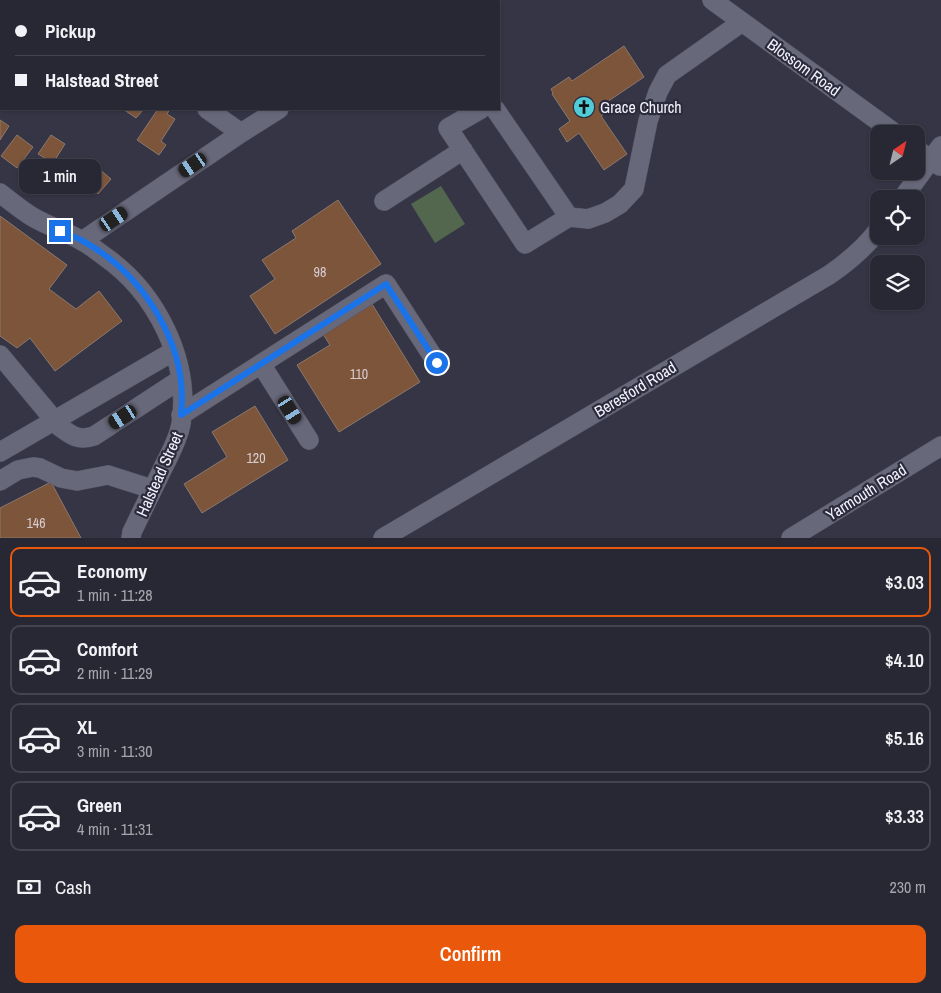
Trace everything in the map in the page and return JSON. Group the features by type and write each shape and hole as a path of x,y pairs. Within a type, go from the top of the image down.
{"street":[{"name":"Blossom Road","path":"712,0 884,125"},
{"path":"475,110 448,128 525,244 568,217 588,219 605,213 620,204 634,189 648,121 658,92 667,75 742,22"},
{"path":"208,110 241,133"},
{"path":"82,241 277,110"},
{"path":"496,110 568,217"},
{"path":"384,200 463,150"},
{"path":"908,190 932,155"},
{"name":"Halstead Street","path":"0,193 32,216 82,241 107,257 128,276 148,299 162,323 174,352 182,388 181,425 176,442 132,532 132,538"},
{"name":"Beresford Road","path":"383,538 829,275 843,266 870,240"},
{"path":"181,415 386,284 437,363"},
{"path":"0,452 174,352"},
{"path":"0,355 54,421 72,436 78,438 94,436 181,379"},
{"path":"261,364 309,440"},
{"name":"Yarmouth Road","path":"791,538 941,446"},
{"path":"0,481 18,470 33,467 40,468 62,478 77,481 108,475 152,490"}],"green space":[{"path":"441,186 465,224 435,243 411,204"}],"building":[{"name":"Grace Church","path":"624,46 644,77 604,104 609,111 601,116 627,154 604,170 579,133 567,142 559,129 570,121 552,94 551,89 569,77 572,81"},
{"path":"124,110 143,110 136,118"},
{"path":"157,110 169,110 167,114 175,119 161,141 166,145 159,155 137,140"},
{"path":"0,120 9,126 0,140"},
{"path":"17,135 33,147 17,168 1,156"},
{"path":"51,135 65,144 53,163 38,154"},
{"path":"91,162 111,179 98,194 78,176"},
{"path":"338,200 381,264 275,334 250,296 275,279 262,260 296,238 292,231"},
{"path":"0,216 67,265 49,289 76,309 99,291 122,321 55,371 30,338 17,348 0,336"},
{"path":"372,304 420,382 339,432 297,365 330,345 323,334"},
{"path":"255,406 288,460 202,513 184,484 227,457 212,432"},
{"path":"51,482 81,538 0,538 0,508"}],"place":[{"name":"Grace Church","path":"584,107"}],"route":[{"path":"60,231 82,241 107,257 128,276 148,299 172,345 179,368 182,388 181,415 386,284 437,363"}]}
